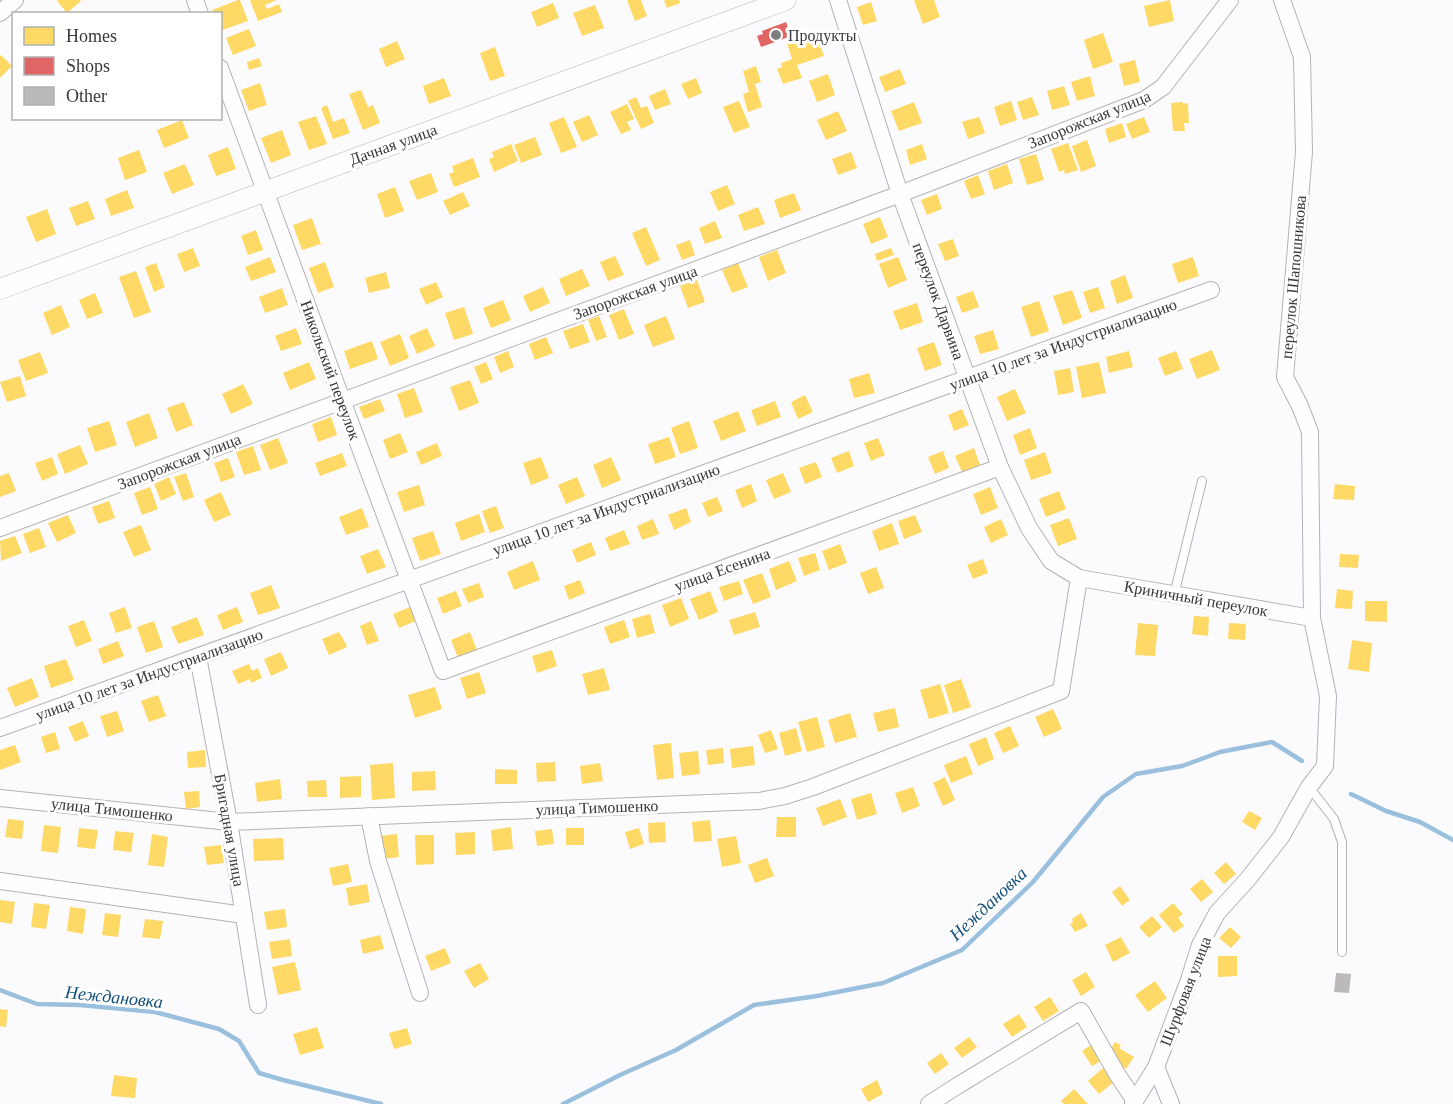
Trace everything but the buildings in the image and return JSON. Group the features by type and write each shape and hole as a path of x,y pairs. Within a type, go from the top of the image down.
{"street":[{"path":"0,13 15,0"},
{"name":"Дачная улица","path":"0,289 786,0"},
{"name":"переулок Дарвина","path":"838,0 900,194 1000,467 1029,528 1051,561 1079,579"},
{"name":"Запорожская улица","path":"0,528 900,194 1143,100 1163,87 1230,0"},
{"name":"переулок Шапошникова","path":"1282,0 1302,57 1304,152 1285,378 1300,406 1310,432 1312,618 1328,696 1325,766"},
{"name":"Никольский переулок","path":"222,73 443,671"},
{"name":"улица 10 лет за Индустриализацию","path":"0,728 1211,290"},
{"name":"улица Есенина","path":"443,671 1000,467"},
{"name":"Криничный переулок","path":"1079,579 1312,618"},
{"name":"улица Тимошенко","path":"0,798 230,822 759,801 785,796 1061,691 1079,579"},
{"name":"Бригадная улица","path":"198,657 230,822 258,1005"},
{"name":"Шурфовая улица","path":"1134,1102 1156,1067 1200,945 1217,913 1248,879 1281,837 1309,787 1325,766"},
{"path":"369,816 378,861 420,993"},
{"path":"0,881 244,915"},
{"path":"929,1104 1081,1011 1134,1102"},
{"path":"1156,1067 1172,1104"}],"lane":[{"path":"1174,595 1202,482"},
{"path":"1309,787 1334,819 1342,842 1342,952"}],"waterway":[{"name":"Неждановка","path":"563,1104 676,1050 754,1005 883,983 962,950 1033,882 1103,797 1136,774 1182,766 1220,752 1272,742 1302,761"},
{"name":"Неждановка","path":"1351,794 1386,811 1420,822 1453,840"},
{"name":"Неждановка","path":"0,990 37,1004 80,1005 155,1012 219,1029 239,1041 259,1073 381,1104"}],"place":[{"name":"Продукты","path":"776,35"}]}
